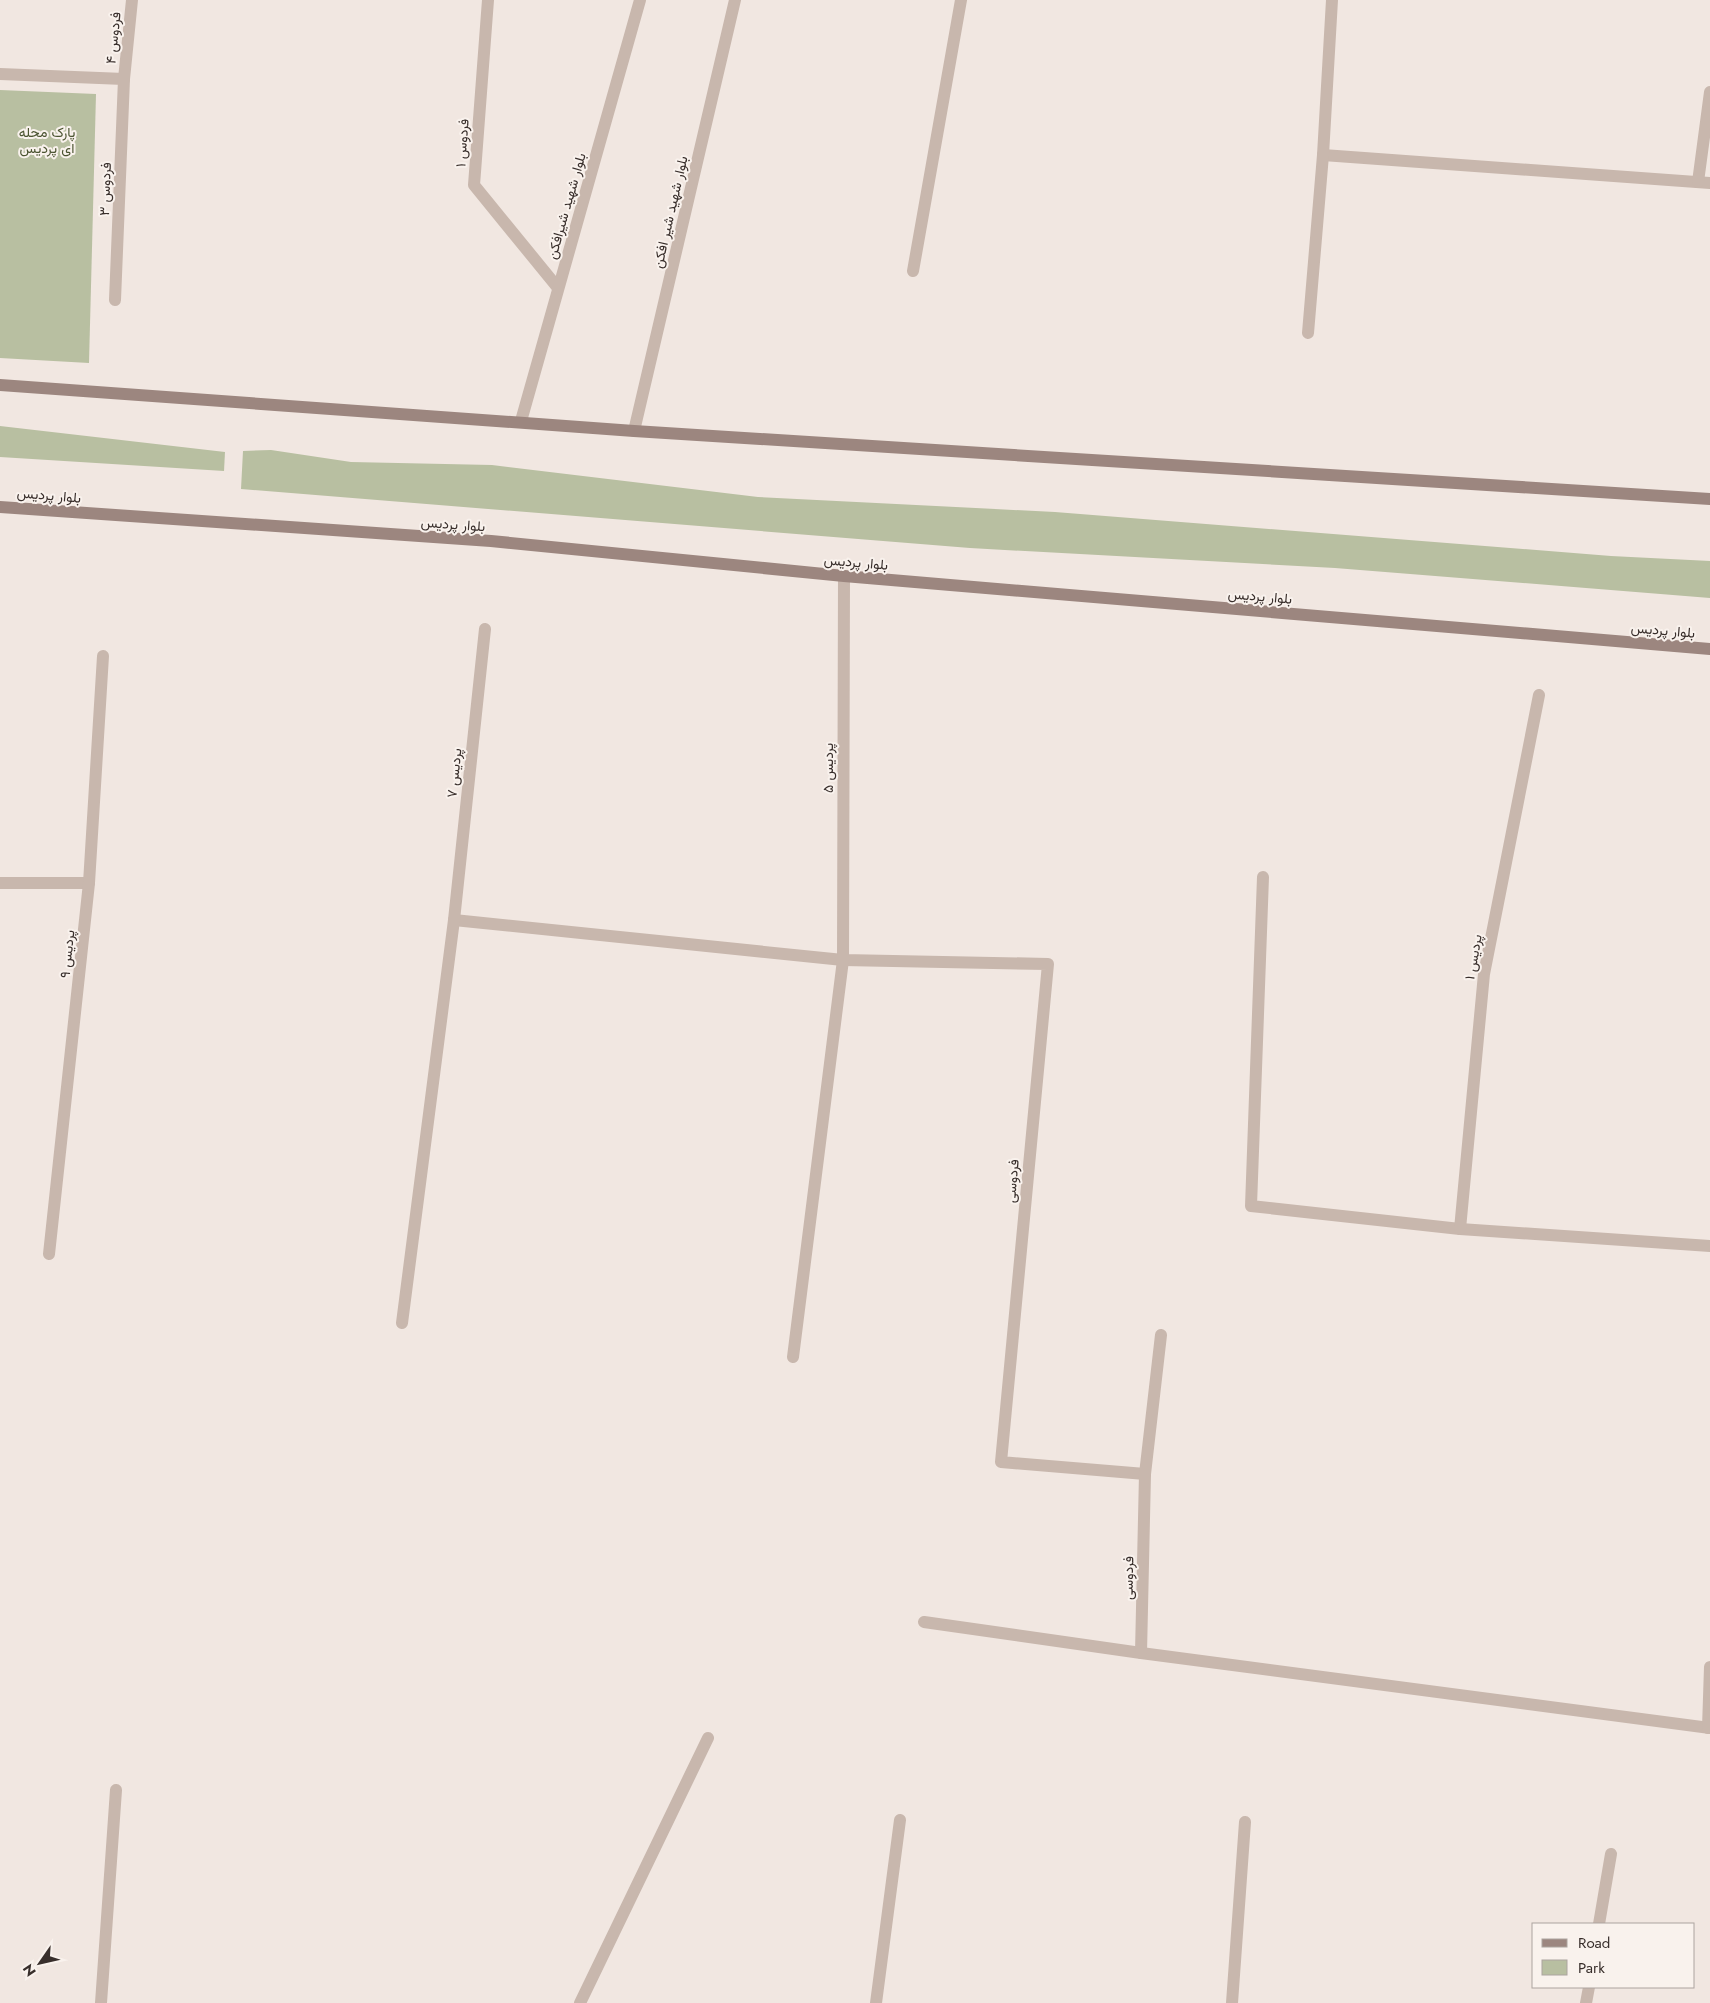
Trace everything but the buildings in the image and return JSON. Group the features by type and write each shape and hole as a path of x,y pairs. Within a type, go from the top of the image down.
{"main road":[{"path":"0,385 520,421 634,431 1710,499"},
{"name":"بلوار پردیس","path":"0,506 491,541 844,576 1710,648"}],"street":[{"name":"فردوس ۴","path":"124,79 132,0"},
{"name":"فردوس ۱","path":"488,0 474,185 558,288"},
{"name":"بلوار شهید شیرافکن","path":"520,421 640,0"},
{"name":"بلوار شهید شیر افکن","path":"634,431 736,0"},
{"path":"913,271 961,0"},
{"path":"1308,333 1323,155 1332,0"},
{"path":"0,74 124,79"},
{"name":"فردوس ۳","path":"115,300 124,79"},
{"path":"1323,155 1704,183 1710,92"},
{"name":"پردیس ۵","path":"792,1357 843,960 844,576"},
{"name":"پردیس ۷","path":"402,1323 454,920 485,629"},
{"name":"پردیس ۹","path":"48,1254 90,883 102,656"},
{"name":"پردیس ۱","path":"1460,1229 1484,974 1540,695"},
{"path":"1262,877 1251,1206 1460,1229 1710,1246"},
{"path":"0,883 90,883"},
{"path":"454,920 843,960"},
{"name":"فردوسی","path":"843,960 1048,964 1001,1462 1146,1474"},
{"name":"فردوسی","path":"1141,1653 1146,1474 1161,1335"},
{"path":"924,1622 1141,1653 1709,1728 1710,1667"},
{"path":"580,2003 708,1738"},
{"path":"101,2003 116,1790"},
{"path":"876,2003 900,1820"},
{"path":"1232,2003 1245,1822"},
{"path":"1599,1923 1611,1854"},
{"path":"1586,2003 1589,1988"}],"green space":[{"name":"پارک محله ای پردیس","path":"0,90 96,94 89,363 0,358"},
{"path":"0,426 225,452 224,471 0,457"},
{"path":"271,450 351,462 492,465 758,497 1055,512 1611,556 1710,561 1710,598 1335,568 970,548 241,489 243,451"}]}
